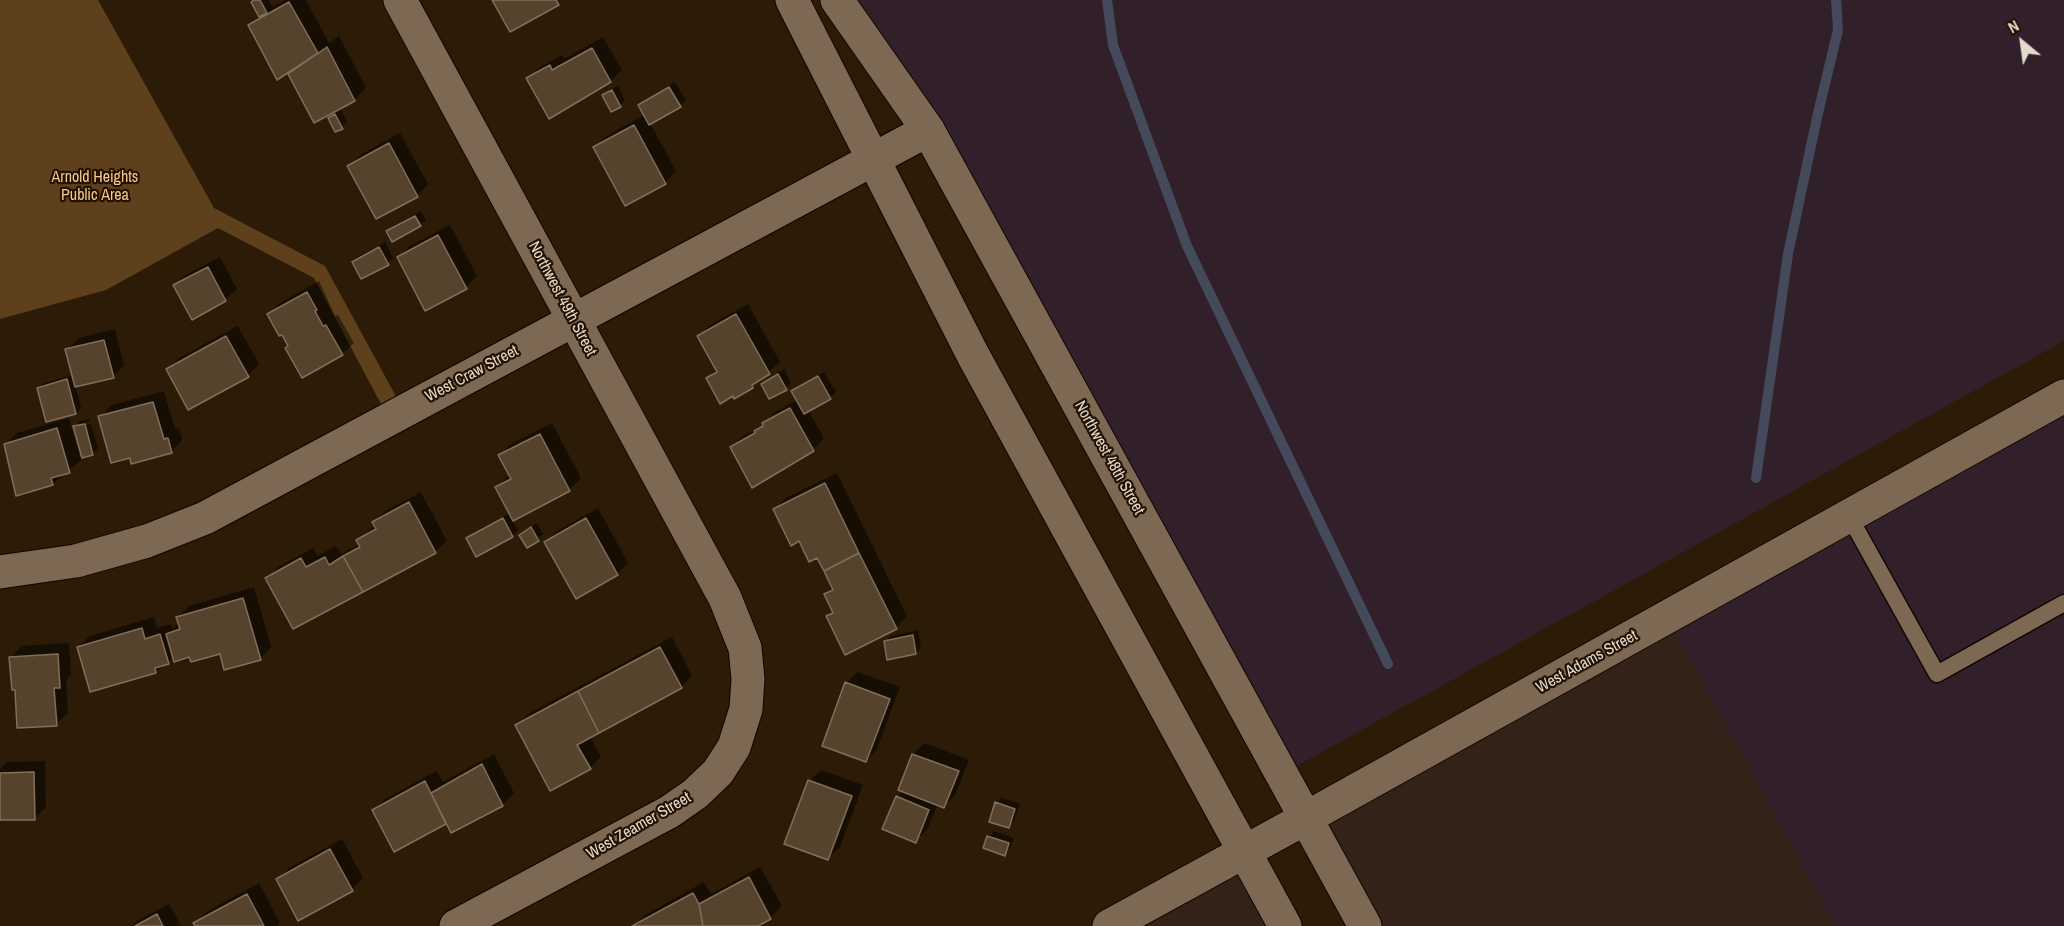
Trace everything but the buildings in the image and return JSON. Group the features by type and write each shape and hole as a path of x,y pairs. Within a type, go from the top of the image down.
{"street":[{"name":"Northwest 49th Street","path":"400,0 725,598"},
{"path":"792,0 973,355 1286,926"},
{"name":"Northwest 48th Street","path":"837,0 928,130 1365,926"},
{"name":"West Craw Street","path":"0,572 76,561 147,541 205,518 928,130"},
{"name":"West Adams Street","path":"1109,926 2064,396"},
{"name":"West Zeamer Street","path":"456,926 669,812 695,794 718,772 734,747 741,728 746,709 748,679 745,648 725,598"}],"lane":[{"path":"1850,516 1937,674 2064,603"}],"shaded area":[{"path":"856,0 2064,0 2064,341 1279,776"},
{"path":"2064,396 2064,926 1836,926 1667,618"},
{"path":"1667,618 1836,926 1365,926 1306,818"},
{"path":"1245,851 1285,926 1109,926"}],"green space":[{"name":"Arnold Heights Public Area","path":"0,0 98,0 214,208 325,266 404,411 389,419 314,278 218,228 106,290 0,319"}],"waterway":[{"path":"1107,0 1113,45 1187,246 1388,664"},
{"path":"1756,478 1788,254 1838,30 1836,0"}]}
